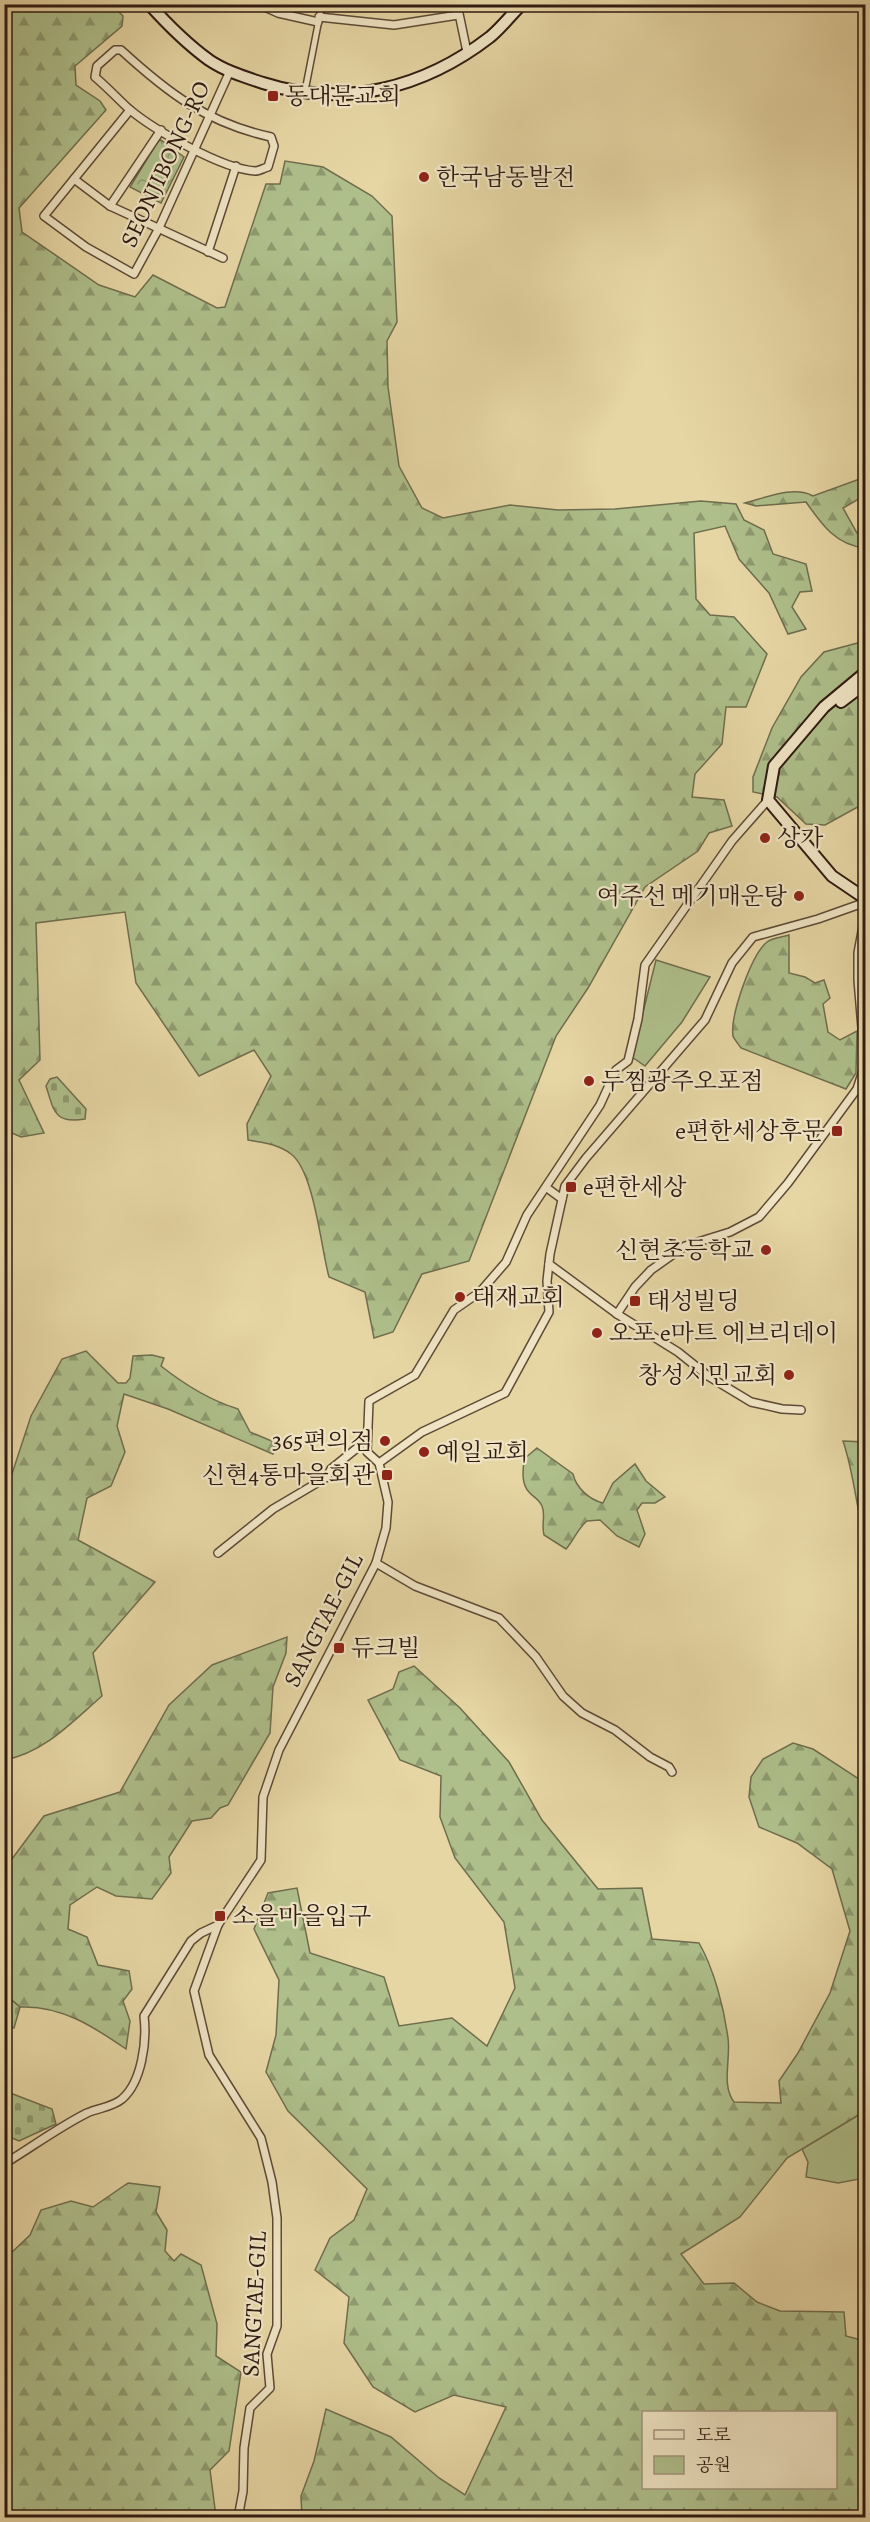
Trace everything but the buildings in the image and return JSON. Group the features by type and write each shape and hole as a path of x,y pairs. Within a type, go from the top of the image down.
{"main road":[{"path":"148,4 173,30 209,60 230,71 283,89 330,94 367,92 401,86 443,68 490,36 522,4"},
{"path":"866,672 824,707 774,766 768,800 832,876 866,901"},
{"path":"799,736 866,683"}],"street":[{"path":"258,4 278,13 394,25 458,15"},
{"path":"305,92 322,4"},
{"path":"457,4 466,52"},
{"path":"115,50 121,50 165,90 209,116 255,134 271,137 274,146 268,167 256,171 236,166 195,149 130,110 95,76 97,66 115,50"},
{"name":"SEONJIBONG-RO","path":"74,179 44,216 86,247 134,274 158,230 230,71"},
{"path":"130,110 74,179 110,206 223,258"},
{"path":"110,206 161,130"},
{"path":"208,252 236,166"},
{"path":"218,1554 273,1509 327,1477 331,1469 367,1440 369,1401 415,1375 454,1310 480,1292 506,1262 527,1215 600,1105 616,1070 628,1061 638,1019 645,965 732,841 768,800"},
{"path":"379,1463 422,1432 505,1393 549,1312 549,1264 565,1186 586,1158 705,1020 732,963 753,937 818,919 866,901"},
{"path":"617,1314 635,1287 651,1270 685,1246 730,1232 759,1217 788,1183 857,1089 865,1064 858,953 866,910"},
{"path":"547,1188 562,1199"},
{"path":"549,1264 617,1314 678,1352 708,1376 751,1402 782,1409 801,1410"},
{"name":"SANGTAE-GIL","path":"238,2517 243,2491 244,2448 250,2408 270,2388 267,2354 277,2326 278,2218 261,2138 209,2055 194,1991 218,1925 261,1860 263,1797 279,1750 376,1563 386,1528 388,1502 379,1463 367,1452 367,1440"},
{"path":"376,1563 405,1581 434,1594 499,1618 536,1657 563,1696 582,1713 600,1720 650,1757 669,1767 672,1772"},
{"name":"SANGTAE-GIL","path":"4,2164 88,2112 121,2101 130,2089 140,2065 145,2026 144,2016 191,1941 218,1925"}],"green space":[{"path":"5,4 112,5 123,16 122,26 75,66 76,85 100,101 106,110 19,208 22,232 99,285 135,297 153,275 217,308 225,307 266,184 280,184 285,161 323,167 372,196 392,216 397,322 387,341 388,387 399,466 422,508 443,518 510,505 558,510 615,509 701,501 736,504 744,520 764,530 773,554 806,564 812,591 800,592 792,607 806,629 788,634 769,593 739,559 725,526 694,533 696,599 710,615 734,617 767,654 746,707 726,707 722,744 695,774 692,797 724,800 732,826 709,833 698,851 645,887 588,988 556,1036 469,1261 422,1274 393,1332 374,1338 365,1292 329,1277 316,1211 306,1176 299,1163 281,1148 248,1140 247,1124 271,1076 254,1050 199,1076 136,983 125,912 36,923 40,1060 19,1080 44,1133 21,1137 5,1130"},
{"path":"161,140 184,157 161,203 130,187 158,141"},
{"path":"865,477 865,498 862,497 843,508 857,533 865,535 865,548 846,543 838,538 824,526 806,502 756,506 745,503 788,492 813,496"},
{"path":"865,641 865,803 825,825 806,824 777,797 753,792 753,777 772,728 801,677 824,652"},
{"path":"789,935 789,973 805,977 815,983 824,980 830,998 823,1004 828,1032 840,1040 857,1031 856,1073 846,1089 741,1048 733,1036 738,1001 755,959 767,942"},
{"path":"656,960 710,977 682,1022 645,1066 632,1057"},
{"path":"57,1077 86,1109 85,1119 67,1119 57,1114 46,1086 50,1079"},
{"path":"86,1351 118,1383 126,1383 130,1378 133,1356 152,1355 164,1358 161,1366 170,1373 188,1386 238,1409 250,1432 279,1444 273,1454 168,1409 124,1394 117,1426 125,1452 111,1486 87,1498 78,1540 155,1582 93,1653 102,1696 69,1726 45,1743 5,1760 5,1495 31,1416 62,1359"},
{"path":"843,1441 865,1442 865,1540 850,1465"},
{"path":"537,1448 573,1474 584,1493 603,1503 613,1483 635,1464 646,1481 665,1497 655,1503 642,1503 637,1510 645,1534 639,1547 617,1536 600,1520 587,1521 566,1549 544,1535 542,1506 526,1489 523,1477 524,1459"},
{"path":"287,1637 286,1653 273,1687 270,1733 228,1805 220,1808 211,1818 192,1821 169,1857 171,1873 152,1899 116,1896 97,1887 70,1905 68,1929 87,1937 98,1965 129,1971 132,1989 123,2001 130,2021 126,2049 76,2019 35,2007 20,2007 5,1994 5,1863 9,1863 44,1816 120,1792 169,1705 212,1665"},
{"path":"414,1666 460,1708 509,1762 542,1820 598,1889 642,1888 652,1939 699,1943 714,1977 724,2014 729,2046 727,2080 734,2102 781,2103 779,2081 798,2053 830,1993 850,1931 832,1869 797,1843 759,1827 749,1797 751,1777 763,1759 793,1743 813,1749 865,1783 865,2111 787,2158 740,2217 681,2254 704,2284 734,2283 757,2302 780,2311 844,2312 846,2336 865,2341 865,2517 302,2517 301,2496 314,2461 326,2409 391,2437 439,2478 465,2495 506,2407 454,2395 415,2412 373,2387 344,2343 349,2297 315,2270 330,2238 354,2220 367,2189 288,2111 266,2072 276,2035 279,1980 254,1929 268,1893 297,1888 310,1953 384,1977 399,2026 452,2018 487,2046 515,1988 504,1922 455,1858 440,1817 441,1776 400,1760 368,1700 393,1689 399,1672"},
{"path":"4,1994 20,2007 14,2028 5,2027"},
{"path":"5,2091 52,2109 56,2124 19,2141 5,2135"},
{"path":"865,2111 865,2178 838,2183 806,2177 808,2162 802,2149"},
{"path":"128,2183 160,2187 156,2212 167,2230 165,2251 174,2261 181,2254 201,2265 217,2324 216,2356 241,2372 229,2451 210,2470 216,2517 5,2517 4,2287 7,2285 9,2255 30,2235 41,2210 71,2201 93,2207"}],"place":[{"name":"동대문교회","path":"273,96"},
{"name":"한국남동발전","path":"424,177"},
{"name":"상가","path":"765,838"},
{"name":"여주선 메기매운탕","path":"799,896"},
{"name":"두찜광주오포점","path":"589,1081"},
{"name":"e편한세상후문","path":"837,1131"},
{"name":"e편한세상","path":"571,1187"},
{"name":"신현초등학교","path":"766,1250"},
{"name":"태재교회","path":"460,1297"},
{"name":"태성빌딩","path":"635,1301"},
{"name":"오포 e마트 에브리데이","path":"597,1333"},
{"name":"창성시민교회","path":"789,1375"},
{"name":"365편의점","path":"385,1441"},
{"name":"예일교회","path":"424,1452"},
{"name":"신현4통마을회관","path":"387,1475"},
{"name":"듀크빌","path":"339,1648"},
{"name":"소을마을입구","path":"220,1916"}]}
